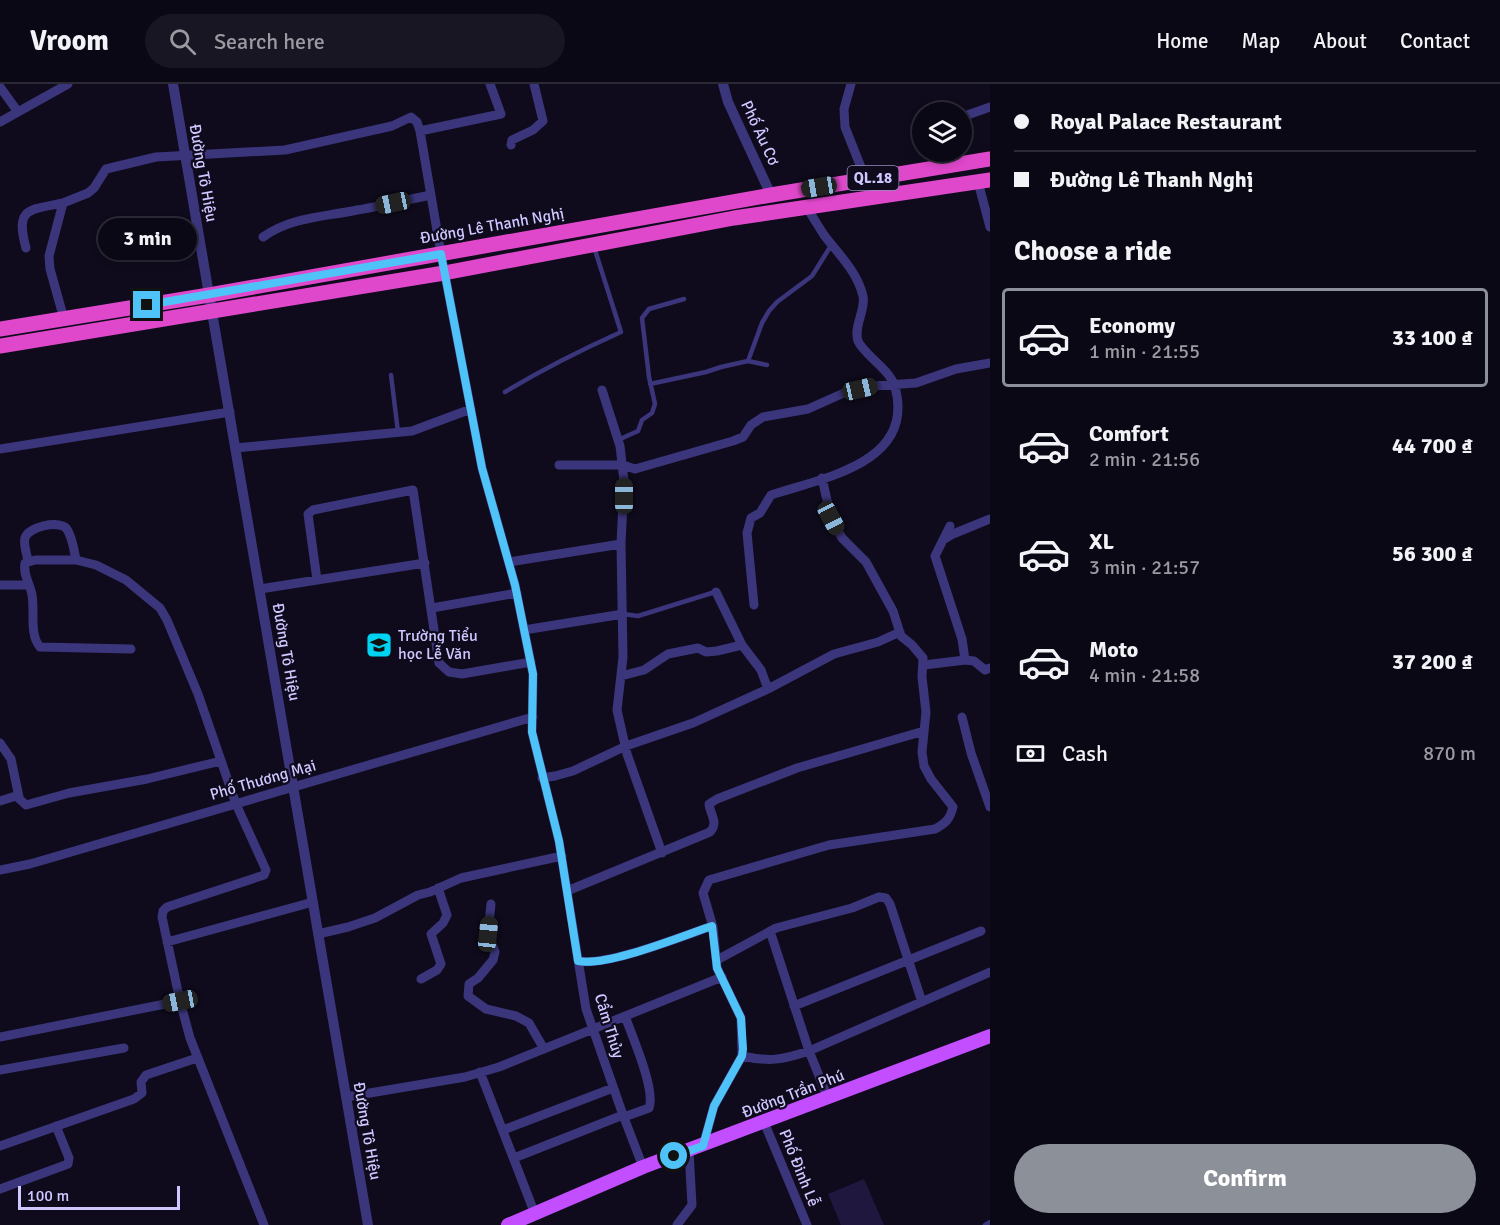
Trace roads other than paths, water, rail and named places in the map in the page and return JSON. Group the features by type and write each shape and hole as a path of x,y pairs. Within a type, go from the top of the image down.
{"highway":[{"name":"Đường Lê Thanh Nghị","path":"0,346 444,273 593,244 733,210 764,196 990,159"},
{"name":"Đường Lê Thanh Nghị","path":"0,329 441,254 733,210 760,214 984,181"}],"main road":[{"name":"Đường Trần Phú","path":"511,1225 643,1167 990,1036"}],"street":[{"path":"0,122 68,84"},
{"name":"Đường Tô Hiệu","path":"173,84 368,1225"},
{"path":"26,248 21,227 24,215 88,193 94,188 103,172 111,167 156,157 285,150 392,126 411,117 417,122 420,131 501,114 490,84"},
{"path":"511,145 512,140 533,130 543,121 534,84"},
{"name":"Phố Âu Cơ","path":"723,84 764,196"},
{"path":"851,84 844,109 845,127 866,180"},
{"path":"0,87 18,112"},
{"path":"972,113 990,107"},
{"name":"Cẩm Thủy","path":"420,131 444,273 482,468 517,593 531,662 533,674 532,732 562,856 586,1009 643,1167"},
{"path":"984,181 990,227"},
{"path":"263,237 278,228 302,219 355,211 431,195"},
{"path":"63,203 49,256 50,269 64,318"},
{"path":"754,605 747,534 751,518 760,513 771,495 822,478 877,453 892,436 898,418 895,386 858,341 863,299 859,282 807,208"},
{"path":"559,465 623,465 635,469 733,441 743,437 751,425 763,417 808,409 846,392 873,386 916,383 956,369 990,363"},
{"path":"602,390 618,440 623,465 621,676 617,710 645,808 662,852"},
{"path":"236,448 412,431 471,410"},
{"path":"0,449 230,412"},
{"path":"703,1146 714,1106 742,1056 741,1018 717,968 712,926 703,893 709,880 829,845 935,829 946,823 953,807 924,766 922,752 926,712 922,658 901,636 893,611 866,562 842,538 831,518 822,478"},
{"path":"317,580 308,514 313,510 413,490 439,663 449,672 462,674 531,662"},
{"path":"942,540 990,519"},
{"path":"28,561 24,540 27,533 55,524 62,525 69,532 76,560"},
{"path":"950,526 935,556 962,639 965,660"},
{"path":"509,562 621,544"},
{"path":"131,649 40,647 35,635 33,598 24,565 28,561 76,560 96,565 126,580 160,608 198,694 236,804 265,866 266,873 167,907 162,917 180,1001 197,1058 264,1225"},
{"path":"260,589 424,563"},
{"path":"0,585 28,585"},
{"path":"716,592 742,645 761,670 768,688"},
{"path":"432,608 517,593"},
{"path":"524,630 622,614"},
{"path":"542,778 573,771 626,746 693,723 834,654 878,642 900,632"},
{"path":"621,676 644,669 668,654 698,648 706,652 717,651 742,645"},
{"path":"924,665 974,661 988,669 990,680"},
{"name":"Phố Thương Mại","path":"0,870 30,864 533,717"},
{"path":"962,717 971,753 990,807"},
{"path":"567,891 710,832 714,828 714,821 710,804 717,799 797,768 924,731"},
{"path":"0,743 11,759 19,797 26,805 69,793 147,779 221,761"},
{"path":"0,801 19,797"},
{"path":"318,934 375,918 418,895 460,878 562,856"},
{"path":"421,979 438,970 441,964 431,934 444,923 447,915 438,888"},
{"path":"717,960 770,931 852,908 879,897 886,898 890,904 922,1002"},
{"path":"167,942 313,902"},
{"path":"491,904 488,934 495,952 493,960 478,978 469,984 468,996 486,1009 516,1016 529,1023 544,1049"},
{"path":"578,961 612,957 658,945 712,926"},
{"path":"770,931 809,1051 828,1098"},
{"path":"794,1006 981,931"},
{"path":"742,1056 765,1061 809,1051 990,972"},
{"path":"346,1097 465,1077 499,1067 722,977"},
{"path":"0,1037 180,1001"},
{"path":"514,1158 649,1108 652,1100 641,1058 625,1016"},
{"path":"0,1070 123,1048"},
{"path":"0,1146 134,1099 142,1093 141,1082 146,1076 166,1067 197,1058"},
{"path":"480,1072 536,1214"},
{"path":"503,1130 613,1088"},
{"name":"Phố Đinh Lễ","path":"764,1122 807,1225"},
{"path":"0,1189 68,1164 69,1158 56,1126"},
{"path":"677,1225 692,1205 689,1150"}],"lane":[{"path":"505,392 530,376 621,332 593,244"},
{"path":"748,361 769,311 777,302 813,276 832,244"},
{"path":"618,440 638,431 642,420 652,413 655,404 650,384 642,318 649,309 684,299"},
{"path":"650,384 748,361 767,365"},
{"path":"391,375 398,432"},
{"path":"622,614 638,616 716,592"},
{"path":"984,1225 990,1222"}],"place":[{"name":"Trường Tiểu học Lễ Văn","path":"379,645"}]}
